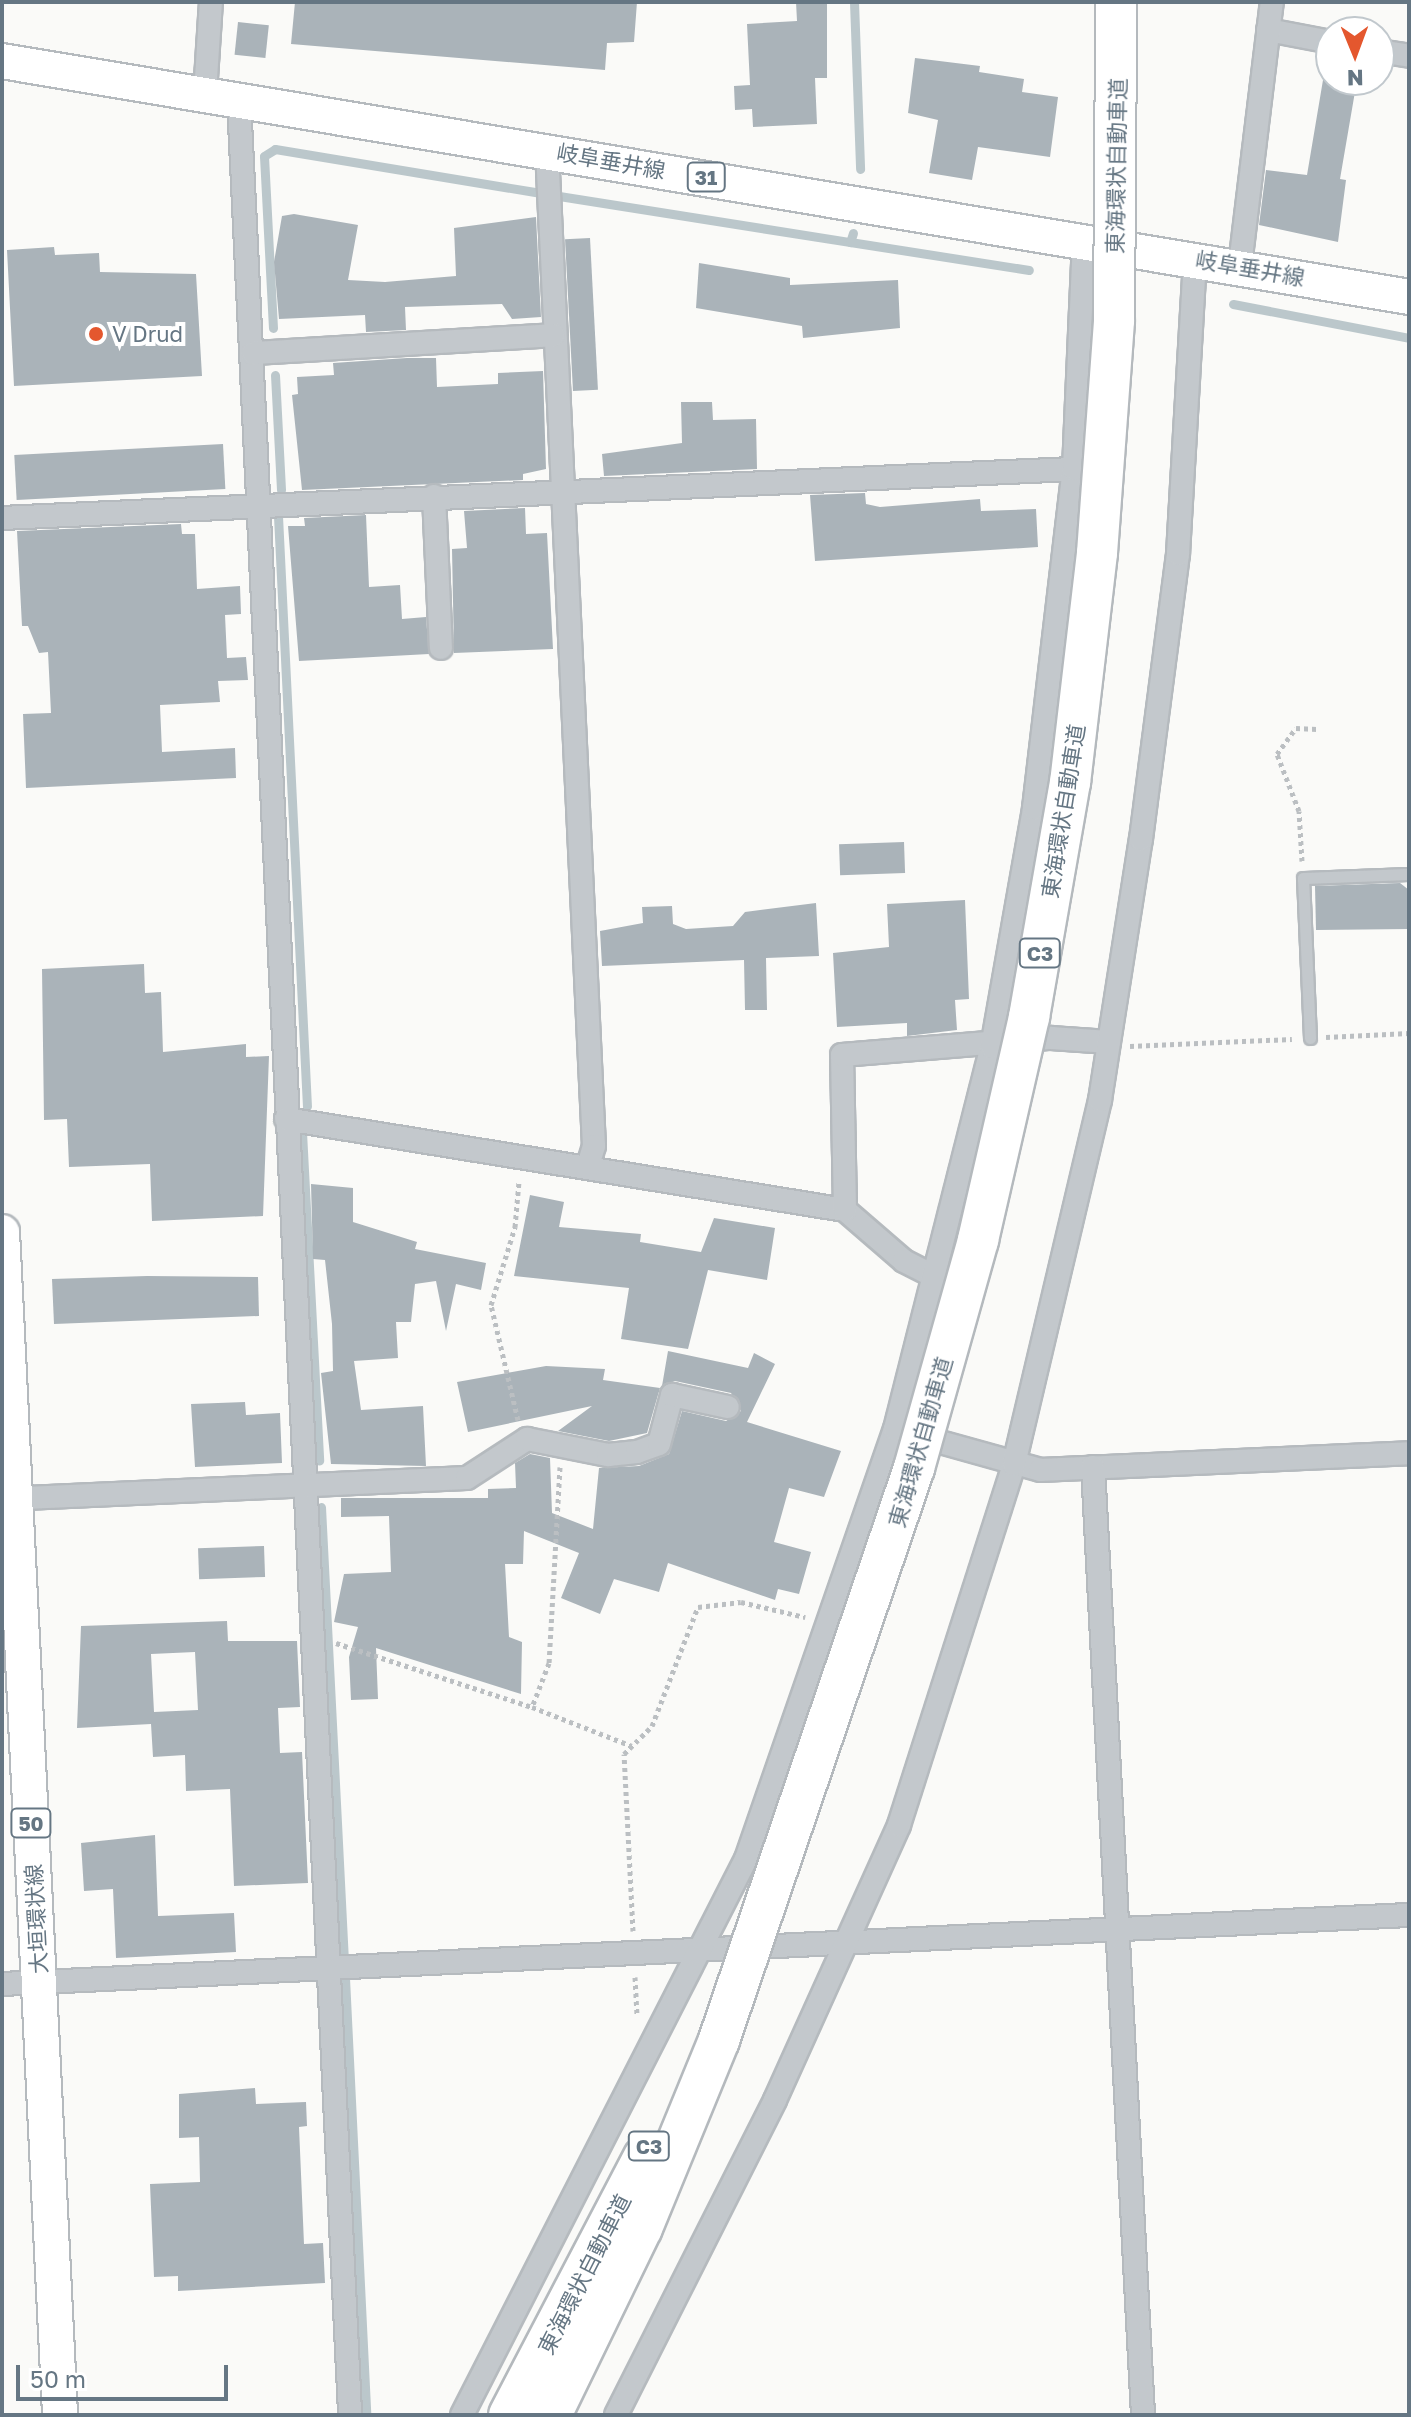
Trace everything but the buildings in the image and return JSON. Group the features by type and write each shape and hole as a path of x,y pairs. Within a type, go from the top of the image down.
{"highway":[{"name":"東海環状自動車道","path":"551,2415 654,2199 719,2040 914,1468 1029,1017 1070,783 1097,553 1114,320 1116,2"},
{"name":"東海環状自動車道","path":"509,2415 612,2223 776,1870"}],"main road":[{"name":"岐阜垂井線","path":"2,61 1084,242 1240,265 1409,297"},
{"name":"大垣環状線","path":"2,1232 9,1499 39,1983 60,2415"}],"street":[{"path":"205,94 211,2"},
{"path":"1240,265 1272,2"},
{"path":"1268,30 1315,39"},
{"path":"239,101 286,1119 331,1968 350,2415"},
{"path":"547,150 560,490 594,1146 588,1166"},
{"path":"462,2415 703,1950 746,1859 832,1625 895,1429 937,1278 992,1047 1034,808 1074,469 1084,242"},
{"path":"616,2415 846,1942 899,1825 1014,1464 1109,1042 1178,554 1195,258"},
{"path":"253,353 553,335"},
{"path":"2,518 560,490 1074,469"},
{"path":"434,496 441,648"},
{"path":"845,1210 842,1055 992,1047 1051,1038 1109,1042"},
{"path":"286,1119 845,1210 904,1261 937,1278"},
{"path":"9,1499 467,1478 527,1439 608,1455 659,1444 672,1395 728,1407"},
{"path":"895,1429 1014,1464 1093,1467 1409,1453"},
{"path":"1093,1467 1143,2415"},
{"path":"2,1984 1409,1915"}],"lane":[{"path":"1310,1038 1303,878 1409,874"}],"path":[{"path":"1303,878 1299,811 1277,754 1296,728 1317,729"},
{"path":"1109,1042 1409,1033"},
{"path":"522,1155 515,1227 491,1305 527,1439"},
{"path":"532,1707 549,1663 557,1587 560,1445"},
{"path":"656,2042 637,2029 624,1754 652,1726 698,1607 741,1602 832,1625"},
{"path":"335,1643 532,1707 632,1746"}],"waterway":[{"path":"854,2 860,169"},
{"path":"273,328 264,156 275,149 536,192"},
{"path":"559,196 850,242"},
{"path":"853,233 850,242 1029,270"},
{"path":"1233,304 1409,338"},
{"path":"275,375 281,490"},
{"path":"278,516 307,1106"},
{"path":"302,1132 319,1461"},
{"path":"321,1507 344,1956"},
{"path":"345,1978 366,2415"}],"place":[{"name":"V Drud","path":"96,334"}]}
